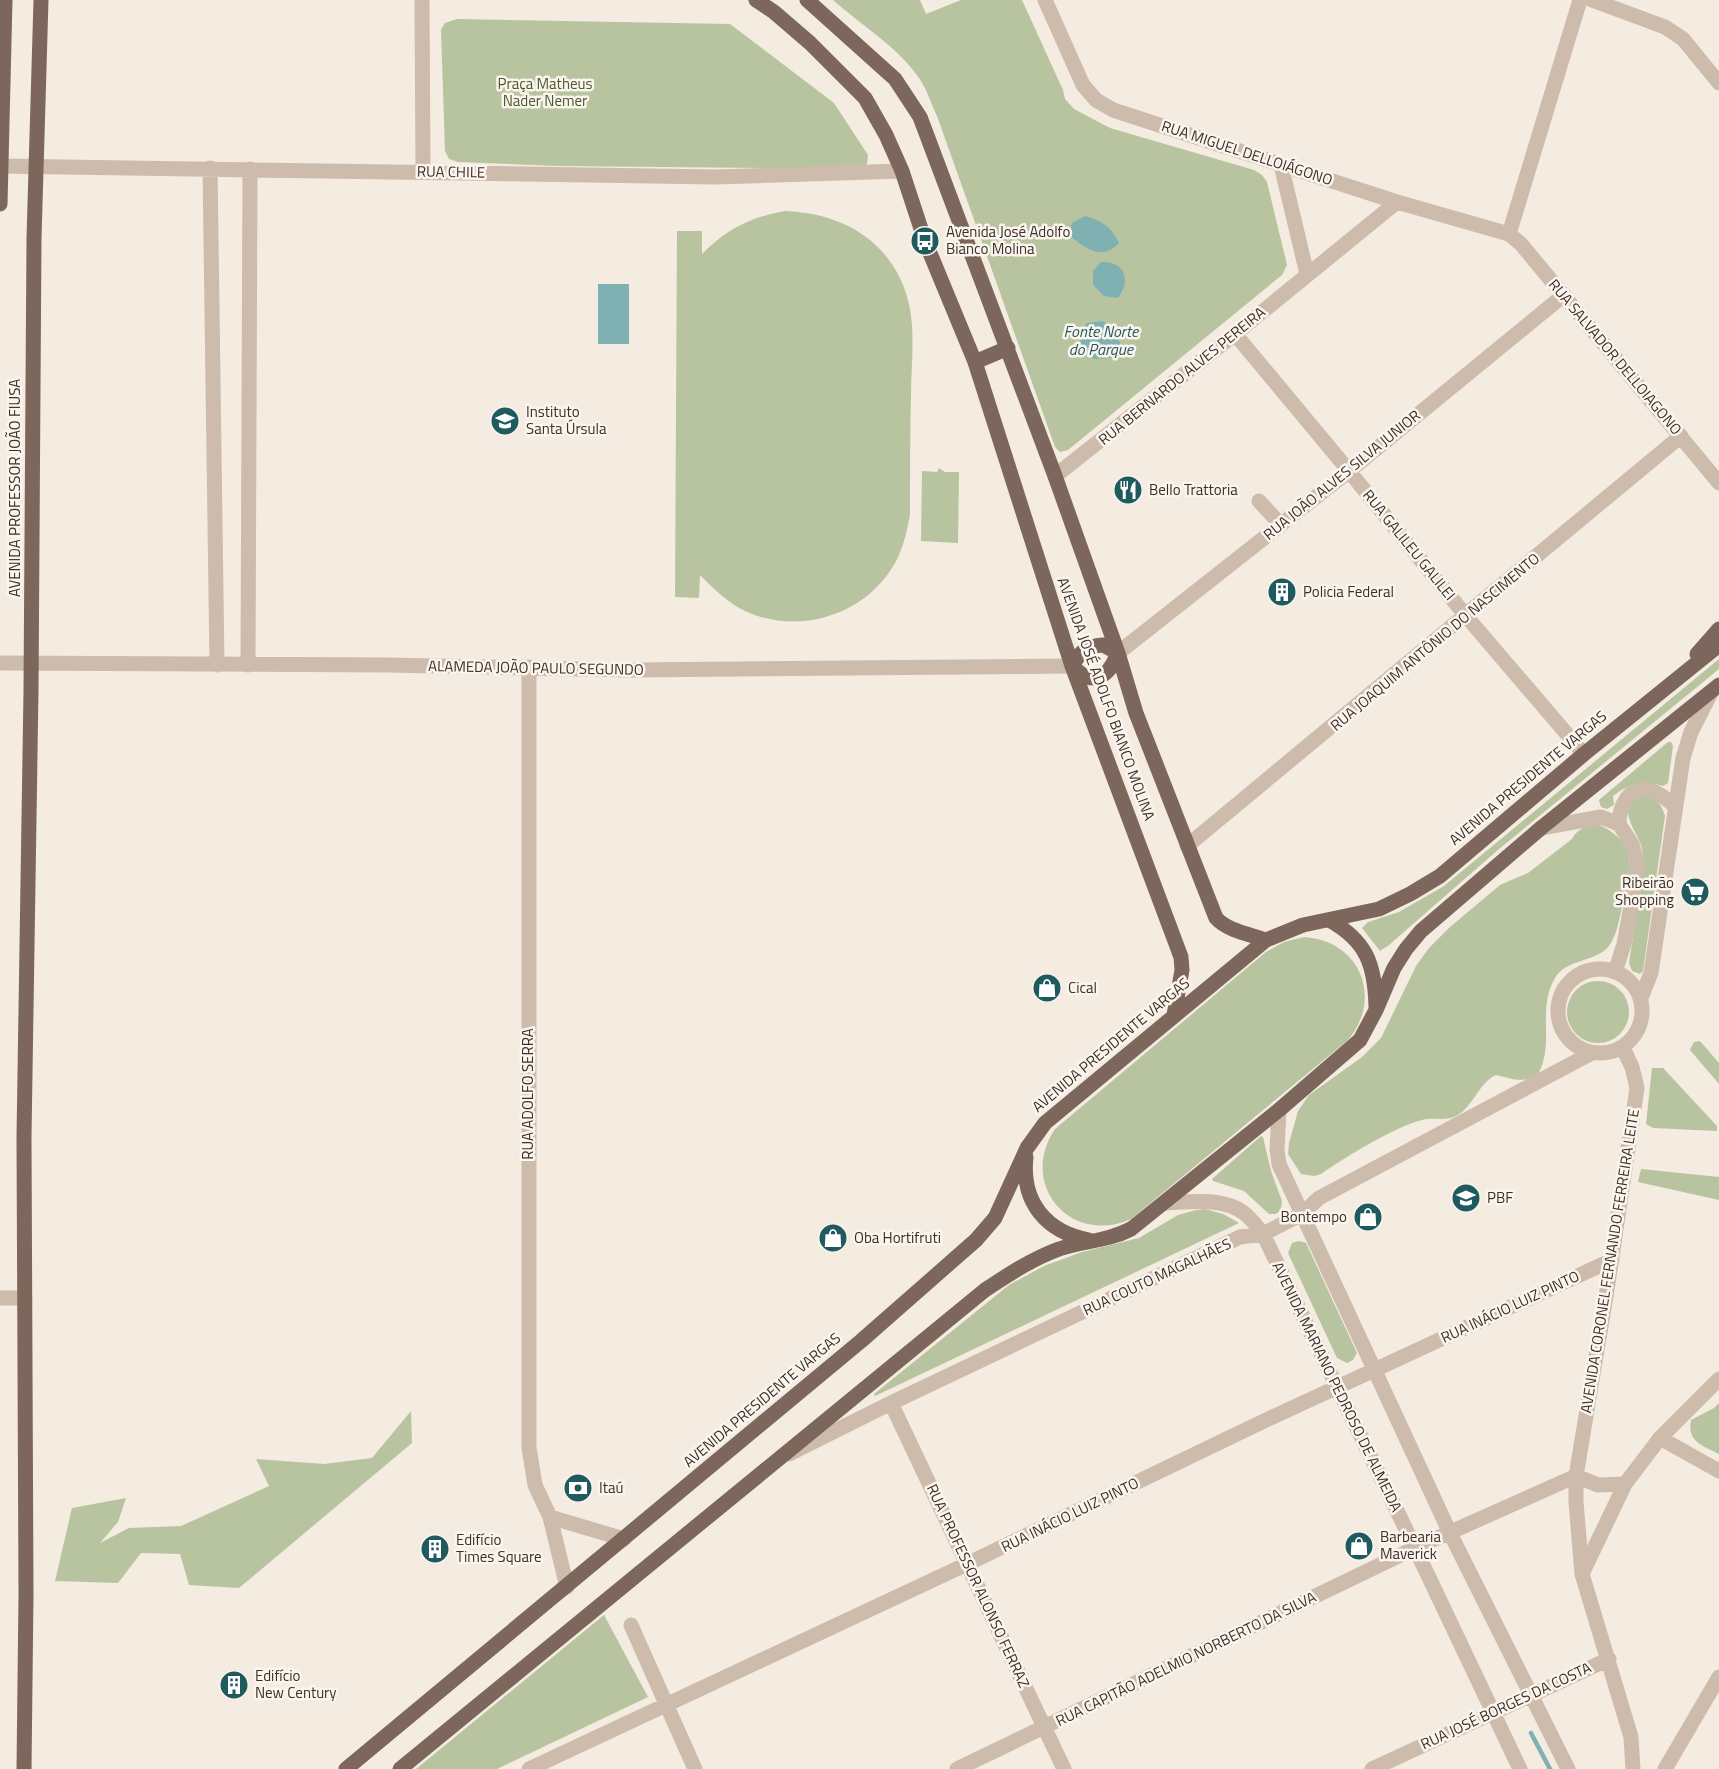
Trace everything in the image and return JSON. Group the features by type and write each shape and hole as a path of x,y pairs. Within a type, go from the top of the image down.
{"main road":[{"path":"0,204 5,0"},
{"name":"AVENIDA PROFESSOR JOÃO FIUSA","path":"24,1769 24,1137 32,664 34,238 41,0"},
{"name":"AVENIDA JOSÉ ADOLFO BIANCO MOLINA","path":"756,0 774,12 810,43 865,98 886,135 902,171 925,241 975,362 1072,666 1181,957 1182,970 1174,1015"},
{"name":"AVENIDA JOSÉ ADOLFO BIANCO MOLINA","path":"807,0 895,79 920,117 1055,476 1118,653 1136,712 1216,918 1222,925 1266,940"},
{"path":"975,362 1008,348"},
{"path":"1685,673 1699,650 1719,629"},
{"path":"1103,645 1118,653 1111,669 1100,677 1087,677 1072,666 1079,654 1089,646 1103,645"},
{"name":"AVENIDA PRESIDENTE VARGAS","path":"346,1769 852,1348 976,1240 995,1218 1027,1148 1045,1123 1174,1015 1266,940 1303,925 1379,909 1440,876 1584,754 1719,645"},
{"path":"400,1769 985,1290 1023,1265 1060,1249 1120,1235 1166,1203 1360,1040 1394,968 1421,931 1541,828 1715,688"},
{"path":"1329,920 1344,928 1368,956 1373,970 1376,1010"},
{"path":"1027,1148 1025,1179 1036,1208 1052,1226 1060,1231 1092,1241"}],"street":[{"path":"422,0 423,172"},
{"name":"RUA MIGUEL DELLOIÁGONO","path":"1045,0 1083,85 1096,100 1113,110 1397,202 1509,234"},
{"path":"1509,234 1580,0"},
{"path":"1592,0 1665,27 1683,39 1719,83"},
{"path":"1281,165 1307,274"},
{"name":"RUA CHILE","path":"1,166 715,177 902,171"},
{"path":"210,168 217,665"},
{"path":"248,665 250,169"},
{"name":"RUA BERNARDO ALVES PEREIRA","path":"1055,476 1397,202"},
{"name":"RUA SALVADOR DELLOIAGONO","path":"1509,234 1521,244 1719,483"},
{"name":"RUA JOÃO ALVES SILVA JUNIOR","path":"1118,653 1349,471 1564,295"},
{"name":"RUA GALILEU GALILEI","path":"1235,334 1466,616 1584,754"},
{"name":"RUA JOAQUIM ANTÔNIO DO NASCIMENTO","path":"1187,846 1681,436"},
{"path":"1259,501 1281,525"},
{"name":"ALAMEDA JOÃO PAULO SEGUNDO","path":"0,663 643,669 1072,666"},
{"name":"RUA ADOLFO SERRA","path":"529,667 528,1448 535,1485 550,1517 567,1587"},
{"path":"1641,998 1651,973 1683,758 1688,741 1715,688"},
{"path":"1615,972 1624,944 1637,861 1632,844 1619,824 1619,812 1623,802 1636,791 1644,789 1652,790 1676,806"},
{"path":"1541,828 1601,817 1619,824"},
{"path":"1602,969 1615,972 1635,987 1641,998 1643,1008 1640,1027 1633,1039 1623,1048 1602,1054 1592,1053 1579,1048 1568,1039 1561,1027 1558,1013 1559,999 1565,987 1575,977 1588,971 1602,969"},
{"name":"AVENIDA CORONEL FERNANDO FERREIRA LEITE","path":"1623,1048 1632,1067 1637,1088 1612,1260 1576,1476 1576,1502 1582,1574 1631,1737 1633,1769"},
{"name":"RUA COUTO MAGALHÃES","path":"778,1460 891,1403 1240,1238 1263,1234 1302,1214 1319,1198 1592,1053"},
{"path":"1279,1110 1277,1150 1279,1164 1450,1533 1568,1769"},
{"name":"AVENIDA MARIANO PEDROSO DE ALMEIDA","path":"1166,1203 1200,1202 1235,1207 1245,1214 1263,1234 1520,1769"},
{"name":"RUA INÁCIO LUIZ PINTO","path":"529,1769 967,1564 1375,1369 1612,1260"},
{"path":"0,1298 25,1298"},
{"path":"1582,1574 1625,1484 1660,1438 1719,1379"},
{"name":"RUA PROFESSOR ALONSO FERRAZ","path":"891,1403 1064,1769"},
{"path":"1660,1438 1719,1471"},
{"path":"1576,1476 1598,1485 1625,1484"},
{"name":"RUA CAPITÃO ADELMIO NORBERTO DA SILVA","path":"957,1769 1415,1548 1576,1476"},
{"path":"550,1517 624,1539"},
{"path":"631,1625 695,1769"},
{"name":"RUA JOSÉ BORGES DA COSTA","path":"1372,1769 1609,1659"},
{"path":"1665,1769 1719,1677"}],"green space":[{"path":"833,0 920,0 926,14 961,0 1022,0 1065,99 1074,109 1110,128 1254,170 1262,175 1267,182 1287,265 1282,275 1068,450 1060,452 1055,447 937,116 924,87 900,56"},
{"name":"Praça Matheus Nader Nemer","path":"457,19 730,24 834,103 868,155 867,164 858,169 556,166 458,162 449,159 445,151 441,30 445,23"},
{"path":"785,211 808,213 849,226 882,251 894,267 904,287 910,309 912,330 910,515 901,551 890,571 862,600 826,617 806,621 766,618 747,612 727,600 700,575 699,598 675,597 677,231 702,231 702,254 740,225"},
{"path":"939,468 945,472 959,472 958,543 921,541 922,471 937,472"},
{"path":"1719,659 1719,669 1499,849 1380,951 1362,928 1368,922 1399,912 1444,886"},
{"path":"1668,742 1671,742 1673,746 1668,783 1663,786 1649,783 1636,784 1613,796 1614,805 1607,809 1601,807 1599,800"},
{"path":"1643,795 1657,802 1665,816 1643,971 1640,974 1632,971 1629,963 1644,864 1641,845 1628,812 1635,800"},
{"path":"1595,823 1609,830 1619,839 1626,848 1629,858 1628,880 1619,922 1609,946 1596,955 1567,967 1555,978 1547,1003 1545,1052 1537,1076 1521,1080 1496,1075 1484,1084 1466,1108 1454,1117 1426,1119 1411,1123 1370,1143 1321,1174 1314,1176 1301,1174 1288,1154 1298,1111 1309,1095 1362,1057 1381,1038 1416,966 1429,948 1500,885 1528,873 1579,831"},
{"path":"1304,937 1323,941 1339,948 1352,960 1360,973 1364,989 1364,1006 1359,1023 1348,1040 1131,1219 1109,1225 1088,1224 1070,1217 1056,1205 1047,1189 1043,1170 1045,1150 1055,1129 1266,952 1284,942"},
{"path":"1598,981 1620,990 1629,1012 1620,1034 1598,1043 1576,1034 1567,1012 1576,990"},
{"path":"1700,1041 1719,1063 1719,1084 1690,1050 1694,1042"},
{"path":"1652,1068 1663,1068 1717,1126 1717,1131 1653,1128 1646,1124"},
{"path":"1261,1136 1282,1201 1281,1211 1275,1214 1269,1214 1244,1191 1212,1179"},
{"path":"1641,1169 1719,1177 1719,1200 1638,1182"},
{"path":"1205,1209 1223,1214 1239,1223 875,1396 874,1394 1009,1285 1044,1266 1082,1252 1139,1238 1178,1215"},
{"path":"1299,1241 1306,1243 1357,1353 1353,1360 1347,1363 1337,1358 1288,1253 1292,1243"},
{"path":"1719,1403 1719,1454 1697,1442 1690,1427 1691,1420"},
{"path":"411,1411 412,1443 239,1588 189,1585 180,1554 141,1553 118,1583 55,1581 72,1508 126,1498 118,1522 100,1543 129,1528 181,1526 269,1486 256,1459 324,1464 372,1458"},
{"path":"604,1615 648,1697 497,1769 416,1769"}],"water":[{"path":"1085,216 1106,225 1119,243 1106,252 1099,252 1075,240 1069,235 1072,223"},
{"path":"1101,262 1116,265 1124,273 1124,285 1118,298 1104,296 1093,285 1093,271"},
{"path":"598,284 629,284 629,344 598,344"},
{"name":"Fonte Norte do Parque","path":"1103,321 1116,330 1120,344 1110,358 1094,359 1081,349 1080,334 1087,323"}],"waterway":[{"path":"1531,1733 1550,1769"}],"place":[{"name":"Avenida José Adolfo Bianco Molina","path":"925,241"},
{"name":"Instituto Santa Úrsula","path":"505,421"},
{"name":"Bello Trattoria","path":"1128,490"},
{"name":"Policia Federal","path":"1282,592"},
{"name":"Ribeirão Shopping","path":"1695,892"},
{"name":"Cical","path":"1047,988"},
{"name":"PBF","path":"1466,1198"},
{"name":"Bontempo","path":"1368,1217"},
{"name":"Oba Hortifruti","path":"833,1238"},
{"name":"Itaú","path":"578,1488"},
{"name":"Barbearia Maverick","path":"1359,1546"},
{"name":"Edifício Times Square","path":"435,1549"},
{"name":"Edifício New Century","path":"234,1685"}]}
